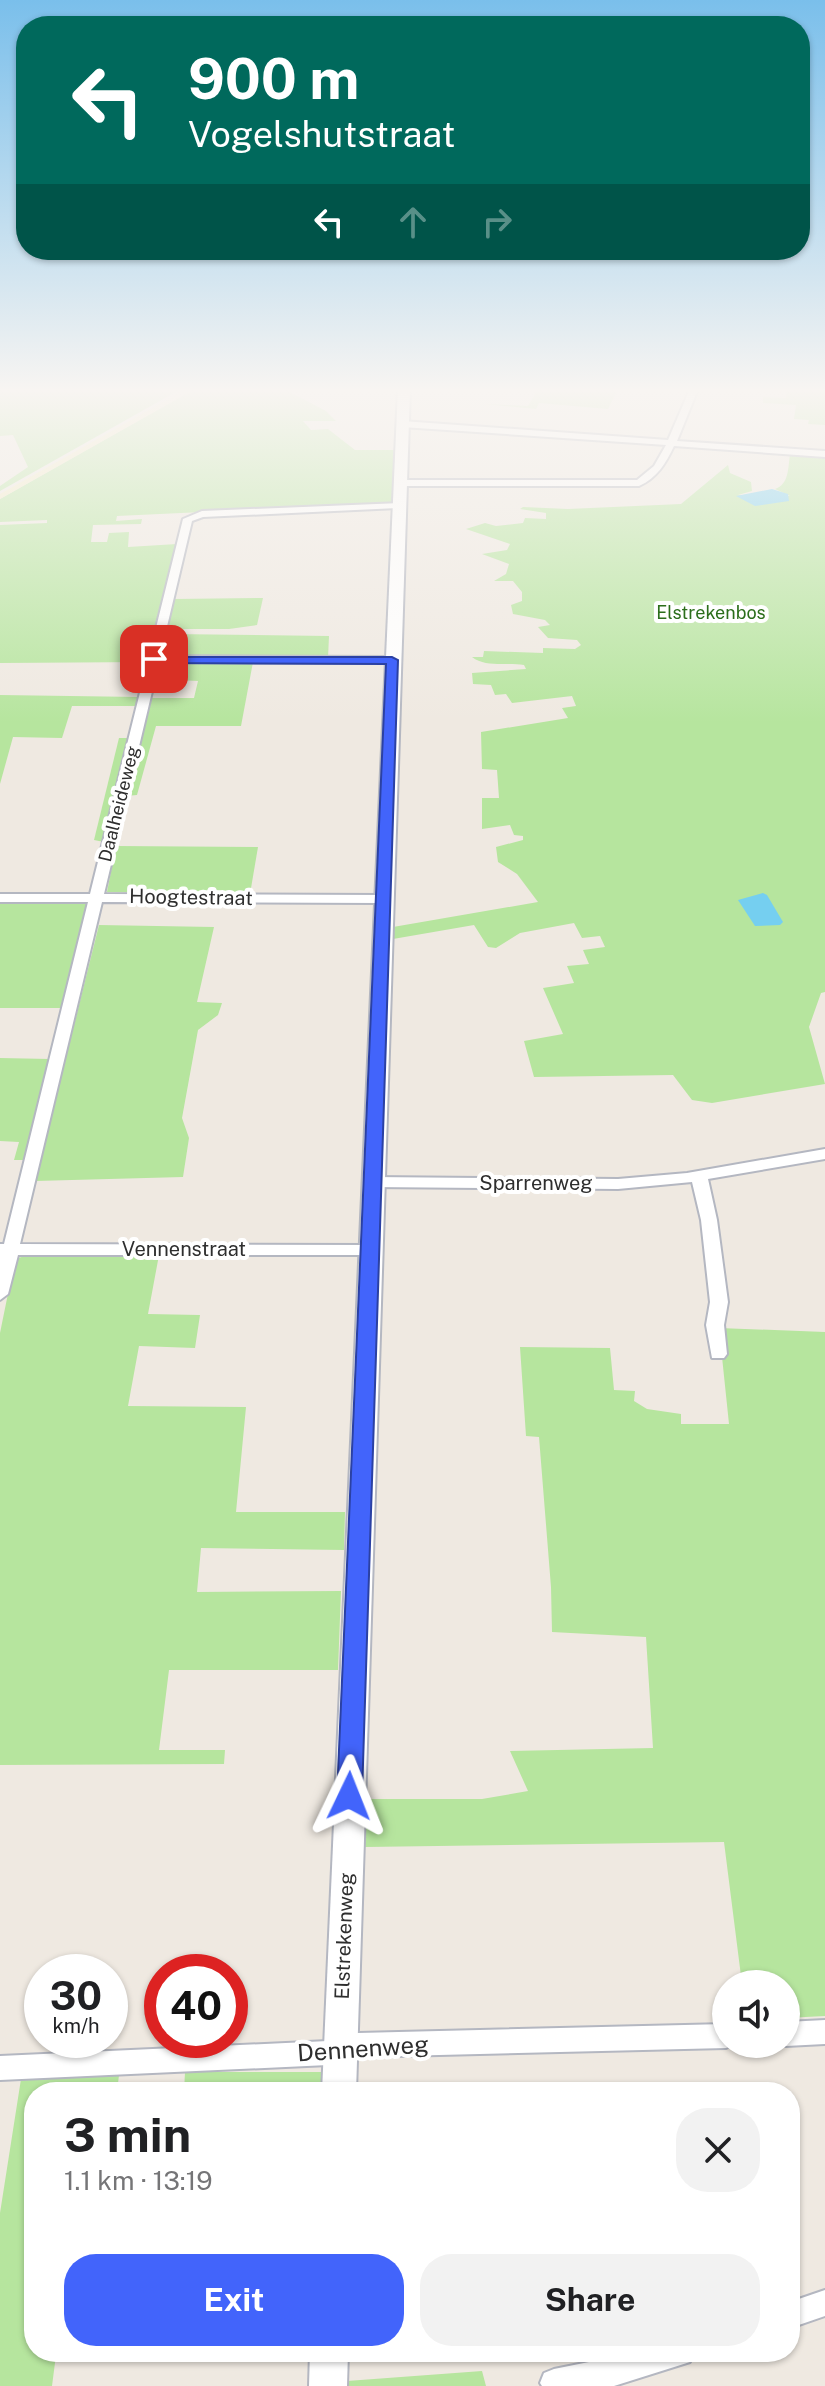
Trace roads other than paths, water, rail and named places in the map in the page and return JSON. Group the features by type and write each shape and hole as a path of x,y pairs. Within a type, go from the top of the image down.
{"street":[{"name":"Elstrekenweg","path":"339,2082 398,500"},
{"name":"Daalheideweg","path":"0,1294 6,1249 96,898 187,522 191,517 398,505"},
{"path":"154,659 392,660"},
{"name":"Hoogtestraat","path":"0,898 382,899"},
{"name":"Sparrenweg","path":"371,1182 618,1184 699,1176 825,1154"},
{"path":"699,1176 709,1220 719,1302 715,1325 718,1354"},
{"name":"Vennenstraat","path":"6,1249 369,1250"},
{"path":"800,2033 825,2032"},
{"name":"Dennenweg","path":"0,2068 328,2053 358,2045 712,2036"},
{"path":"800,2312 825,2303"},
{"path":"328,2386 329,2362"},
{"path":"554,2383 622,2371 649,2362"}],"water":[{"path":"744,500 789,500 789,501 755,506"},
{"path":"763,893 783,922 780,925 755,926 738,900"}],"park label":[{"name":"Elstrekenbos","path":"711,613"}]}
